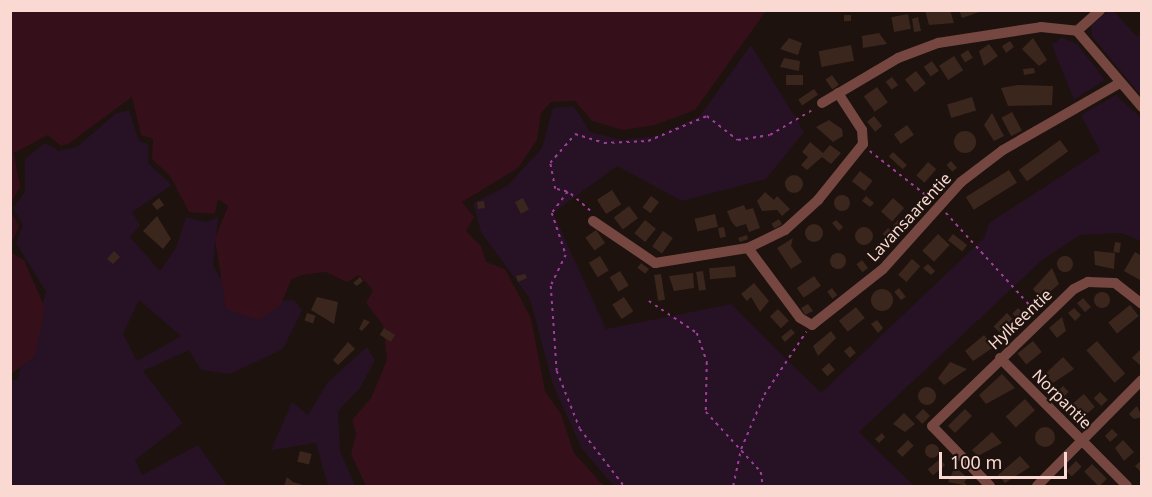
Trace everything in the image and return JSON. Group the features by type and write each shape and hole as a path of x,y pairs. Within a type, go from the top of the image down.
{"street":[{"path":"822,103 898,58 938,44 989,31 1077,31 1100,10"},
{"path":"1077,31 1142,107"},
{"name":"Lavansaarentie","path":"812,325 883,268 939,207 1003,150 1120,83"},
{"path":"593,221 655,263 748,248 784,230 818,200 863,144 862,130 838,93"},
{"path":"748,248 793,310 812,325"},
{"name":"Hylkeentie","path":"990,486 932,426 1042,318 1088,282 1115,283 1142,304"},
{"name":"Norpantie","path":"1000,358 1127,486"},
{"path":"1037,486 1142,380"}],"path":[{"path":"593,221 568,192 555,189 550,163 575,135 626,144 707,116 738,140 779,131 822,103"},
{"path":"863,144 939,207 1042,318"},
{"path":"568,192 552,213 566,255 551,286 557,371 580,429 624,486"},
{"path":"649,301 697,333 707,362 706,412 761,472 763,486"},
{"path":"733,486 741,449 788,351 812,325"}],"shaded area":[{"path":"11,11 766,11 695,110 655,125 623,130 592,121 575,101 551,102 541,113 537,140 518,168 462,202 474,217 466,231 481,246 486,262 505,269 531,318 545,391 561,414 574,453 604,486 366,486 351,454 356,434 352,420 371,398 387,360 383,325 366,303 373,290 359,275 347,282 326,272 301,275 291,280 281,305 259,320 226,309 215,239 228,206 218,199 215,214 189,212 170,176 152,159 153,139 141,135 132,97 68,144 61,146 48,135 14,153 20,187 11,203"},
{"path":"1108,11 1114,11 1137,37 1141,34 1141,96 1092,36 1091,25"},
{"path":"1062,37 1078,45 1105,80 1074,100 1052,45"},
{"path":"751,45 804,132 766,179 682,201 617,166 553,213 606,329 731,304 821,393 984,238 989,223 1100,151 1081,115 1116,95 1141,118 1141,241 1121,233 1080,235 1042,260 859,432 914,486 614,486 582,449 553,385 530,299 481,232 473,203 507,186 542,148 553,108 574,106 590,132 622,140 657,136 700,116"},
{"path":"129,110 139,141 148,144 148,163 172,185 132,212 140,225 130,237 160,271 176,248 186,217 206,222 218,217 213,266 226,287 273,301 294,300 302,310 283,349 230,374 201,370 189,350 143,371 183,423 135,460 142,475 198,445 227,486 11,486 10,380 18,380 24,344 36,327 46,292 16,243 23,225 13,208 25,192 25,159 45,143 59,151 77,147 115,114","holes":["139,300 181,336 137,361 123,334"]},
{"path":"11,212 19,226 11,244"},
{"path":"11,252 24,260 45,308 35,356 11,374"},
{"path":"367,347 375,360 360,388 338,411 340,451 355,486 328,486 316,443 271,450 292,402 308,415 328,382"}],"building":[{"path":"925,10 950,10 954,23 929,25"},
{"path":"959,10 982,10 982,11 962,18"},
{"path":"908,14 911,29 894,32 891,17"},
{"path":"844,15 851,15 851,21 844,21"},
{"path":"918,17 921,31 914,32 912,19"},
{"path":"879,33 887,44 863,48 862,36"},
{"path":"789,38 802,43 798,55 780,49"},
{"path":"1033,38 1047,60 1039,66 1022,49"},
{"path":"1010,41 1014,47 1006,53 1002,46"},
{"path":"989,44 998,56 984,66 979,51"},
{"path":"851,45 854,61 822,67 819,51"},
{"path":"968,50 973,58 965,62 960,55"},
{"path":"954,56 963,70 948,80 939,66"},
{"path":"784,58 800,61 799,71 780,67"},
{"path":"932,61 939,71 931,77 924,67"},
{"path":"1034,68 1035,73 1024,75 1023,69"},
{"path":"916,71 926,84 915,92 905,80"},
{"path":"786,75 803,75 803,85 786,85"},
{"path":"832,75 839,85 832,89 825,80"},
{"path":"892,77 898,85 892,90 886,82"},
{"path":"1018,85 1053,86 1052,105 1008,106 1001,88"},
{"path":"877,87 888,103 875,112 864,96"},
{"path":"814,89 818,95 802,105 798,100"},
{"path":"972,97 976,110 951,118 947,105"},
{"path":"1012,112 1022,131 1011,136 1001,118"},
{"path":"992,113 1004,136 994,141 984,125"},
{"path":"874,116 882,126 875,132 867,122"},
{"path":"829,120 842,129 843,136 833,142 816,127"},
{"path":"907,125 914,135 901,144 894,134"},
{"path":"965,131 973,134 976,142 973,150 965,153 957,150 954,142 957,134"},
{"path":"1060,140 1068,151 1027,181 1019,170"},
{"path":"810,142 823,153 830,145 841,153 831,164 822,157 807,170 801,165 808,157 802,152"},
{"path":"893,152 907,165 903,169 889,156"},
{"path":"951,161 957,168 952,172 946,165"},
{"path":"928,162 936,169 924,183 916,176"},
{"path":"1009,170 1017,183 974,210 966,197"},
{"path":"860,171 873,181 865,191 852,181"},
{"path":"794,175 800,178 803,184 800,190 794,193 788,190 785,184 788,178"},
{"path":"612,190 621,204 606,214 597,200"},
{"path":"765,192 774,200 777,196 790,209 782,216 777,210 762,211 757,201"},
{"path":"842,195 848,197 850,203 848,209 842,211 836,209 834,203 836,197"},
{"path":"651,196 659,202 651,213 643,207"},
{"path":"866,196 874,203 870,207 862,201"},
{"path":"159,198 164,205 157,210 152,204"},
{"path":"523,198 529,210 521,214 515,202"},
{"path":"893,198 904,208 892,221 881,211"},
{"path":"484,201 485,208 478,209 477,202"},
{"path":"744,205 746,210 753,208 760,228 749,232 746,224 736,227 731,221 727,211"},
{"path":"629,206 638,218 623,229 614,217"},
{"path":"715,214 718,227 697,231 695,219"},
{"path":"157,216 171,239 163,249 143,231"},
{"path":"779,219 782,224 774,229 771,224"},
{"path":"645,220 656,229 645,242 634,233"},
{"path":"836,220 843,227 839,231 832,223"},
{"path":"898,220 905,226 900,232 893,226"},
{"path":"814,224 820,227 823,233 820,239 814,242 808,239 805,233 808,227"},
{"path":"724,227 726,237 720,238 718,228"},
{"path":"864,227 870,230 873,236 870,242 864,245 858,242 855,236 858,230"},
{"path":"888,228 896,235 891,241 883,234"},
{"path":"596,230 605,243 595,251 585,237"},
{"path":"663,231 673,238 662,253 652,247"},
{"path":"938,234 950,245 934,262 922,251"},
{"path":"953,234 967,245 962,251 948,240"},
{"path":"747,235 748,239 740,242 738,238"},
{"path":"793,238 791,246 802,262 791,269 777,248"},
{"path":"1115,242 1121,243 1119,253 1113,252"},
{"path":"114,251 120,257 113,264 107,259"},
{"path":"1094,251 1115,253 1114,269 1095,265"},
{"path":"1135,252 1142,256 1140,280 1124,271"},
{"path":"835,253 841,253 846,261 844,267 835,269 830,264 830,258"},
{"path":"600,256 609,271 598,277 589,263"},
{"path":"1065,256 1071,258 1073,264 1071,270 1065,272 1059,270 1057,264 1059,258"},
{"path":"912,259 920,266 907,282 898,275"},
{"path":"862,260 868,268 862,272 856,264"},
{"path":"641,263 649,269 645,274 637,268"},
{"path":"928,264 935,271 931,275 923,268"},
{"path":"735,266 736,277 710,279 709,268"},
{"path":"1052,268 1059,284 1045,296 1038,295 1033,289"},
{"path":"620,271 629,286 618,292 610,277"},
{"path":"703,271 706,290 699,291 696,272"},
{"path":"693,273 694,288 674,291 669,276"},
{"path":"525,274 527,278 518,282 516,276"},
{"path":"661,274 665,300 658,301 654,275"},
{"path":"814,276 821,286 804,298 797,288"},
{"path":"360,277 363,281 357,286 353,283"},
{"path":"754,283 769,301 760,312 751,297 747,301 741,294"},
{"path":"832,288 837,295 832,299 827,292"},
{"path":"899,288 906,297 901,300 894,292"},
{"path":"882,289 890,292 893,300 890,308 882,311 874,308 871,300 874,292"},
{"path":"1102,292 1108,294 1110,300 1108,306 1102,308 1096,306 1094,300 1096,294"},
{"path":"317,297 338,302 334,324 311,310"},
{"path":"624,297 633,311 622,319 612,305"},
{"path":"1083,298 1091,307 1085,312 1077,303"},
{"path":"808,304 813,311 805,315 801,308"},
{"path":"1130,305 1139,316 1117,334 1108,323"},
{"path":"856,307 865,318 848,332 839,321"},
{"path":"1018,308 1026,316 1020,321 1012,314"},
{"path":"1074,308 1081,315 1075,321 1068,313"},
{"path":"778,309 789,321 781,328 770,317"},
{"path":"307,313 316,316 313,323 305,321"},
{"path":"1007,313 1013,319 999,332 994,326"},
{"path":"1062,317 1066,331 1057,338 1049,328"},
{"path":"364,319 370,322 362,331 359,329"},
{"path":"877,320 883,328 878,333 871,324"},
{"path":"384,328 395,335 391,342 380,335"},
{"path":"791,329 795,333 785,342 781,337"},
{"path":"831,331 836,338 818,356 813,346"},
{"path":"984,335 994,347 973,361 965,351"},
{"path":"1033,341 1042,352 1026,364 1017,354"},
{"path":"1097,341 1125,373 1115,383 1086,350"},
{"path":"348,342 355,349 338,365 333,360"},
{"path":"850,346 856,353 850,358 844,351"},
{"path":"1142,348 1142,367 1132,358"},
{"path":"1063,357 1074,369 1053,383 1045,374"},
{"path":"950,362 967,369 944,385 938,378"},
{"path":"829,363 835,370 827,376 821,370"},
{"path":"1002,374 1015,388 986,404 979,395"},
{"path":"1063,386 1069,392 1060,400 1055,394"},
{"path":"927,387 933,390 936,396 933,402 927,405 921,402 918,396 921,390"},
{"path":"1100,392 1108,400 1101,406 1094,398"},
{"path":"1084,394 1095,407 1078,421 1067,408"},
{"path":"1025,399 1035,410 1016,428 1006,416"},
{"path":"1137,406 1142,417 1134,419 1129,414"},
{"path":"923,409 930,416 922,424 915,417"},
{"path":"965,409 972,416 955,433 948,426"},
{"path":"904,413 915,424 905,432 893,424"},
{"path":"1045,427 1052,430 1055,437 1052,444 1045,447 1038,444 1035,437 1038,430"},
{"path":"1112,429 1118,435 1110,442 1105,436"},
{"path":"992,432 1002,443 978,456 972,450"},
{"path":"882,433 885,437 879,443 875,439"},
{"path":"908,440 914,446 902,457 897,451"},
{"path":"1123,440 1134,452 1124,461 1115,448"},
{"path":"932,444 937,446 939,451 937,456 932,458 927,456 925,451 927,446"},
{"path":"300,451 312,454 309,465 297,462"},
{"path":"1020,456 1030,467 1005,483 998,475"},
{"path":"940,459 945,465 933,475 928,469"},
{"path":"1142,460 1142,473 1135,466"},
{"path":"1076,461 1082,467 1072,477 1066,471"},
{"path":"1092,464 1107,479 1098,486 1084,472"},
{"path":"955,467 968,478 964,482 968,486 948,482"},
{"path":"287,477 293,482 306,486 284,486"}]}
